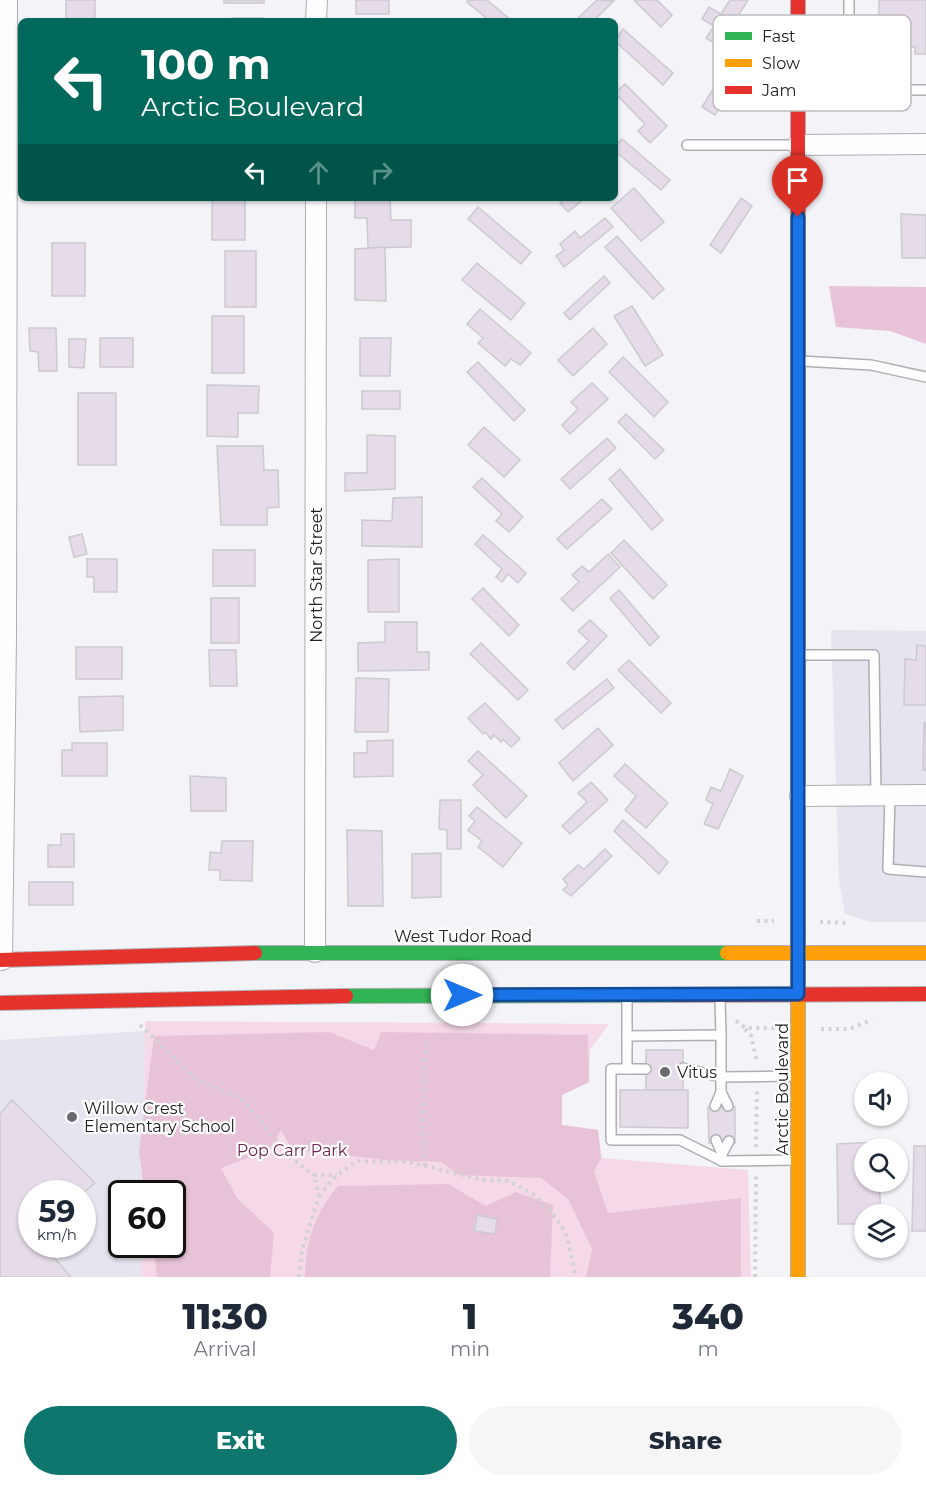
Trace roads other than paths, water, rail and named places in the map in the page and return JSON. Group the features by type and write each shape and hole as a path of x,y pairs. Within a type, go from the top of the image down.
{"main road":[{"name":"Arctic Boulevard","path":"798,111 800,796 798,1277"},
{"name":"West Tudor Road","path":"1,960 315,952 926,953"},
{"path":"0,1003 318,996 926,994"}],"street":[{"path":"1,960 6,637 7,0"},
{"path":"316,0 316,18"},
{"path":"798,145 926,144"},
{"name":"North Star Street","path":"315,952 316,201"},
{"path":"800,796 926,795"}],"lane":[{"path":"849,2 849,15"},
{"path":"687,145 798,145"},
{"path":"798,361 871,364 926,377"},
{"path":"798,655 874,655 888,869 926,872"},
{"path":"627,994 627,1069"},
{"path":"720,994 722,1092 728,1106"},
{"path":"627,1036 721,1035"},
{"path":"683,1068 722,1077 799,1076"},
{"path":"646,1069 611,1069 611,1140 680,1140 722,1157 756,1161 799,1160"},
{"path":"715,1106 722,1092"},
{"path":"716,1140 722,1157"},
{"path":"722,1157 729,1141"}],"place":[{"name":"Vitus","path":"665,1072"},
{"name":"Willow Crest Elementary School","path":"72,1117"}],"park label":[{"name":"Pop Carr Park","path":"292,1150"}]}
